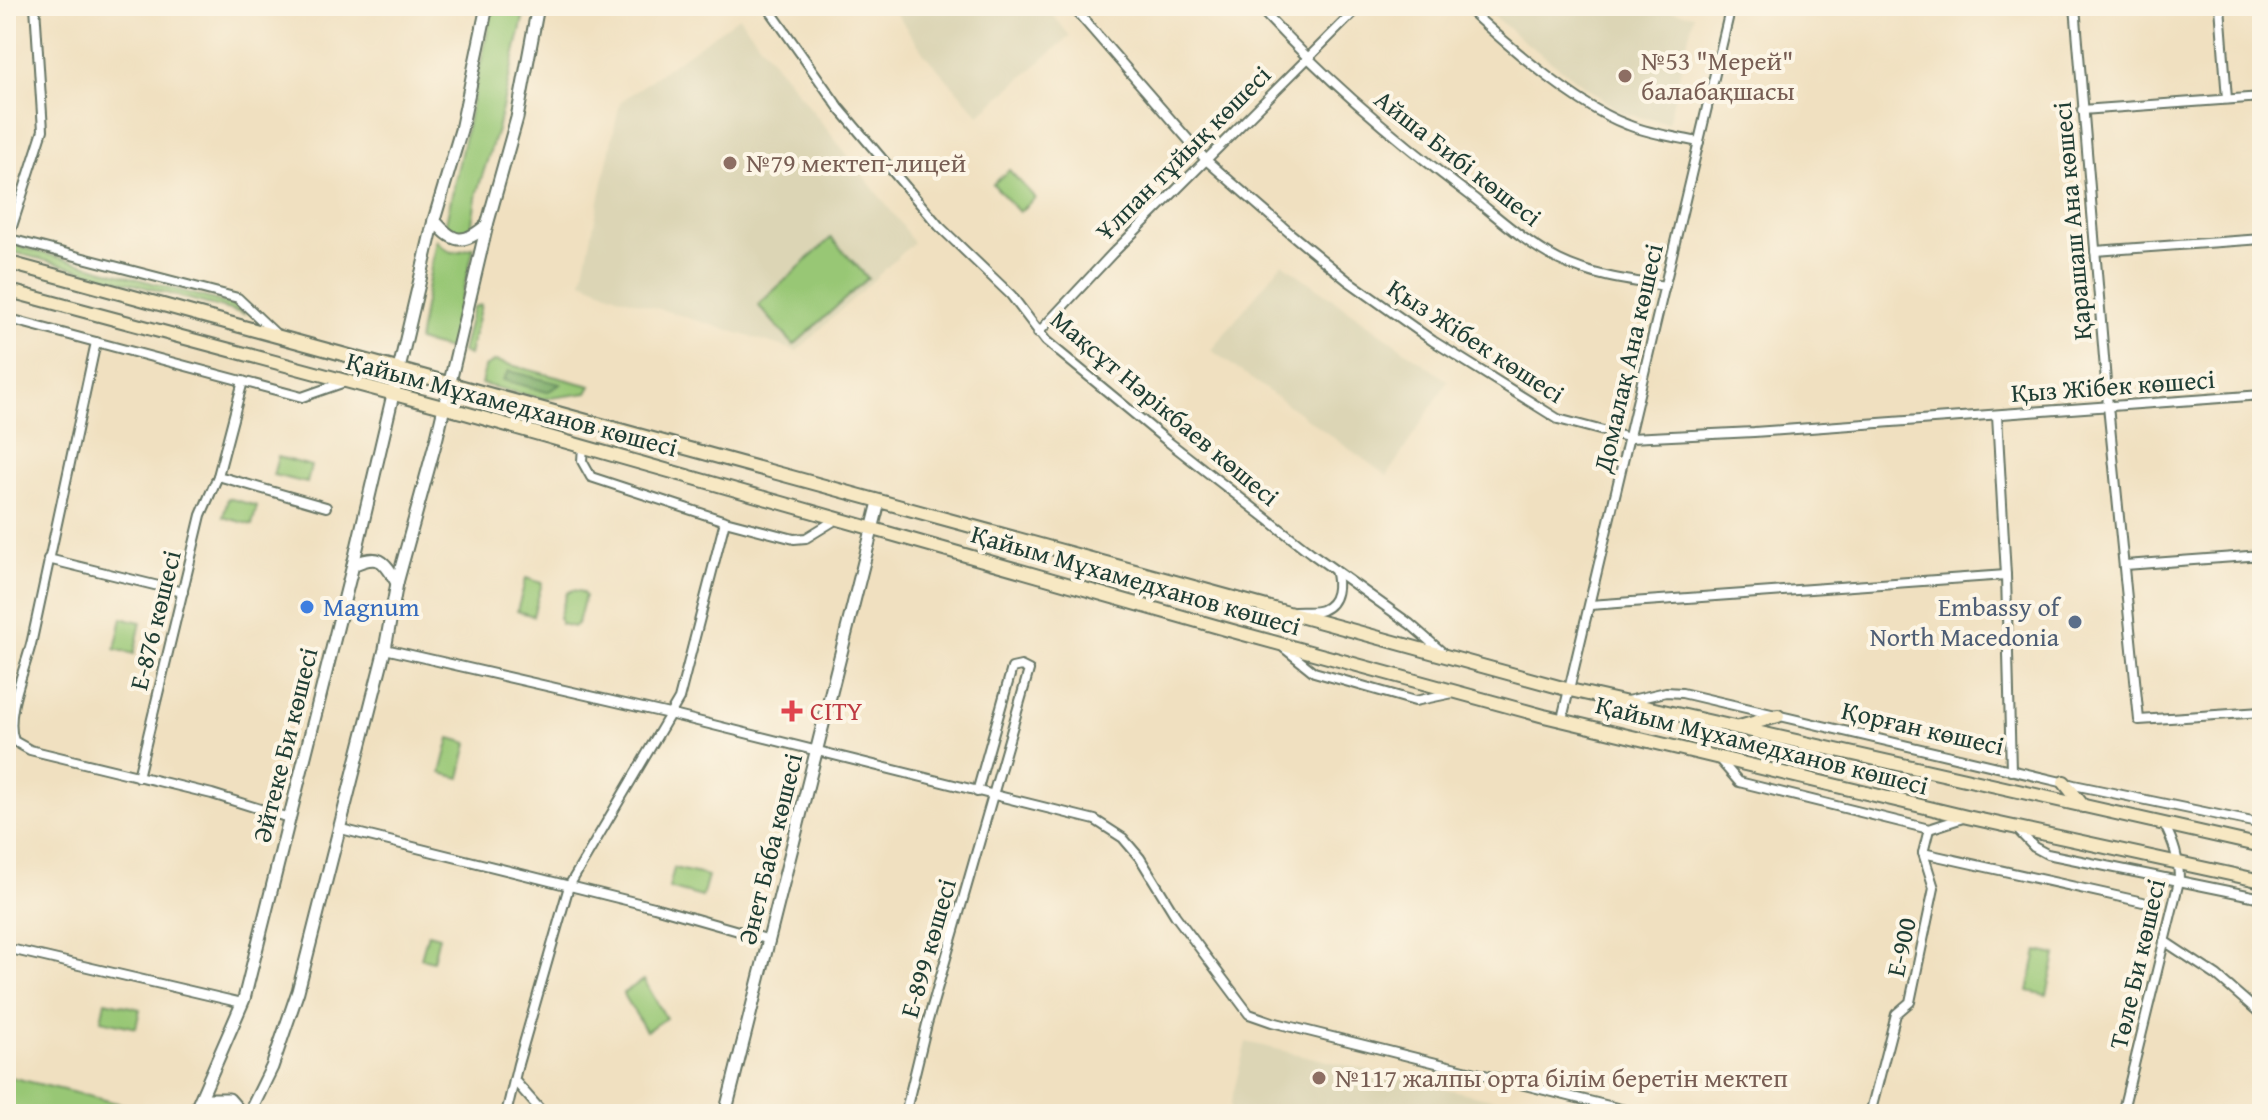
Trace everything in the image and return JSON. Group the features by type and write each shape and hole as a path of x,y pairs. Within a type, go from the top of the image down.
{"main road":[{"name":"Қайым Мұхамедханов көшесі","path":"6,262 1570,690 2262,846"},
{"name":"Қайым Мұхамедханов көшесі","path":"6,290 393,393 1457,692 1967,817 2262,881"},
{"path":"1737,728 1778,716"},
{"path":"2064,782 2083,806"}],"street":[{"path":"35,6 43,130 7,238 238,298 277,335"},
{"name":"Әйтеке Би көшесі","path":"194,1114 242,1003 353,565 434,220 461,130 487,6"},
{"path":"249,1114 272,1067 298,991 341,829 385,649 397,583 445,408 487,225 517,118 538,6"},
{"name":"Мақсұт Нәрікбаев көшесі","path":"767,6 839,108 939,226 1011,295 1038,333 1155,431 1410,624 1448,658"},
{"name":"Қыз Жібек көшесі","path":"1072,6 1206,160 1347,280 1433,341 1558,419 1630,438 2262,395"},
{"name":"Айша Бибі көшесі","path":"1258,6 1305,58 1413,152 1525,238 1560,261 1593,272 1665,286"},
{"name":"Ұлпан тұйық көшесі","path":"1038,333 1305,58 1360,6"},
{"path":"1465,6 1564,87 1599,111 1649,132 1699,142"},
{"name":"Домалақ Ана көшесі","path":"1562,719 1731,6"},
{"name":"Қарашаш Ана көшесі","path":"2075,6 2108,406 2139,720 2262,712"},
{"path":"2220,6 2227,99"},
{"path":"2082,110 2262,97"},
{"path":"434,220 447,236 460,239 476,235 487,225"},
{"path":"2095,251 2262,239"},
{"path":"6,318 302,397 347,381"},
{"path":"96,342 31,644 11,721 14,741 30,750 212,794 289,818"},
{"name":"Е-876 көшесі","path":"138,777 201,515 218,476 243,381"},
{"name":"Қорған көшесі","path":"1622,702 1666,692 1682,693 2011,771 2006,575 1997,415"},
{"path":"583,446 582,461 591,477 725,521 794,539 806,538 838,519"},
{"path":"218,476 326,507"},
{"name":"Әнет Баба көшесі","path":"725,1114 879,502"},
{"path":"506,1114 569,886 679,699 725,521"},
{"path":"2125,565 2262,555"},
{"path":"48,559 183,592"},
{"path":"353,565 367,559 377,559 388,567 397,583"},
{"path":"1280,613 1322,610 1334,599 1339,584 1334,569"},
{"path":"1590,605 2006,575"},
{"path":"1281,645 1314,672 1415,701 1457,692"},
{"path":"385,649 669,714 1095,820 1123,838 1140,858 1175,915 1249,1014 1641,1114"},
{"name":"Е-899 көшесі","path":"905,1114 927,1024 1029,670 1021,666 1012,668 977,792"},
{"path":"1716,756 1739,782 1929,829 1967,817"},
{"path":"2011,771 2262,824"},
{"name":"Төле Би көшесі","path":"2122,1114 2179,881 2179,863 2164,824"},
{"path":"2015,828 2034,847 2047,854 2262,898"},
{"path":"341,829 770,940"},
{"name":"E-900","path":"1870,1114 1896,1014 1910,1002 1934,888 1929,863 1923,853 1929,829"},
{"path":"1923,853 2143,902"},
{"path":"2164,941 2217,976 2262,1015"},
{"path":"6,948 242,1003"},
{"path":"514,1080 544,1114"},
{"path":"201,1099 229,1099 242,1114"}],"shaded area":[{"path":"891,6 1045,6 1070,36 979,115 926,56"},
{"name":"№53 \"Мерей\" балабақшасы","path":"1482,6 1662,6 1667,10 1694,15 1668,123 1621,113"},
{"name":"№79 мектеп-лицей","path":"739,17 913,243 797,351 620,297 582,281 620,102"},
{"path":"1282,263 1448,381 1387,476 1211,350"},
{"name":"№117 жалпы орта білім беретін мектеп","path":"1246,1042 1556,1114 1228,1114"}],"green space":[{"path":"493,6 526,6 497,130 477,192 471,229 456,232 449,229 446,222"},
{"path":"1009,170 1035,198 1019,212 993,184"},
{"path":"831,238 868,278 794,345 758,305"},
{"path":"436,239 445,249 453,252 474,247 449,349 418,341"},
{"path":"6,243 233,305 245,314 6,250"},
{"path":"481,305 469,355 462,352 473,307"},
{"path":"495,361 591,386 587,393 543,399 481,384 485,367"},
{"path":"509,371 561,384 547,392 503,380"},
{"path":"278,457 311,466 307,483 273,475"},
{"path":"228,498 257,506 252,525 223,517"},
{"path":"526,578 542,583 533,616 517,611"},
{"path":"573,590 585,596 578,623 573,627 561,624 559,617 567,593"},
{"path":"122,618 141,622 134,654 115,649"},
{"path":"450,738 468,743 460,778 441,773"},
{"path":"674,868 708,876 702,897 669,888"},
{"path":"428,933 439,936 433,961 421,958"},
{"path":"2037,951 2056,955 2047,995 2028,991"},
{"path":"644,980 666,1018 646,1031 623,993"},
{"path":"105,1001 140,1009 136,1028 101,1020"},
{"path":"6,1076 162,1114 6,1114"}],"place":[{"name":"№53 \"Мерей\" балабақшасы","path":"1625,76"},
{"name":"№79 мектеп-лицей","path":"730,163"},
{"name":"Magnum","path":"307,607"},
{"name":"Embassy of North Macedonia","path":"2075,622"},
{"name":"CITY","path":"792,711"},
{"name":"№117 жалпы орта білім беретін мектеп","path":"1319,1078"}]}
